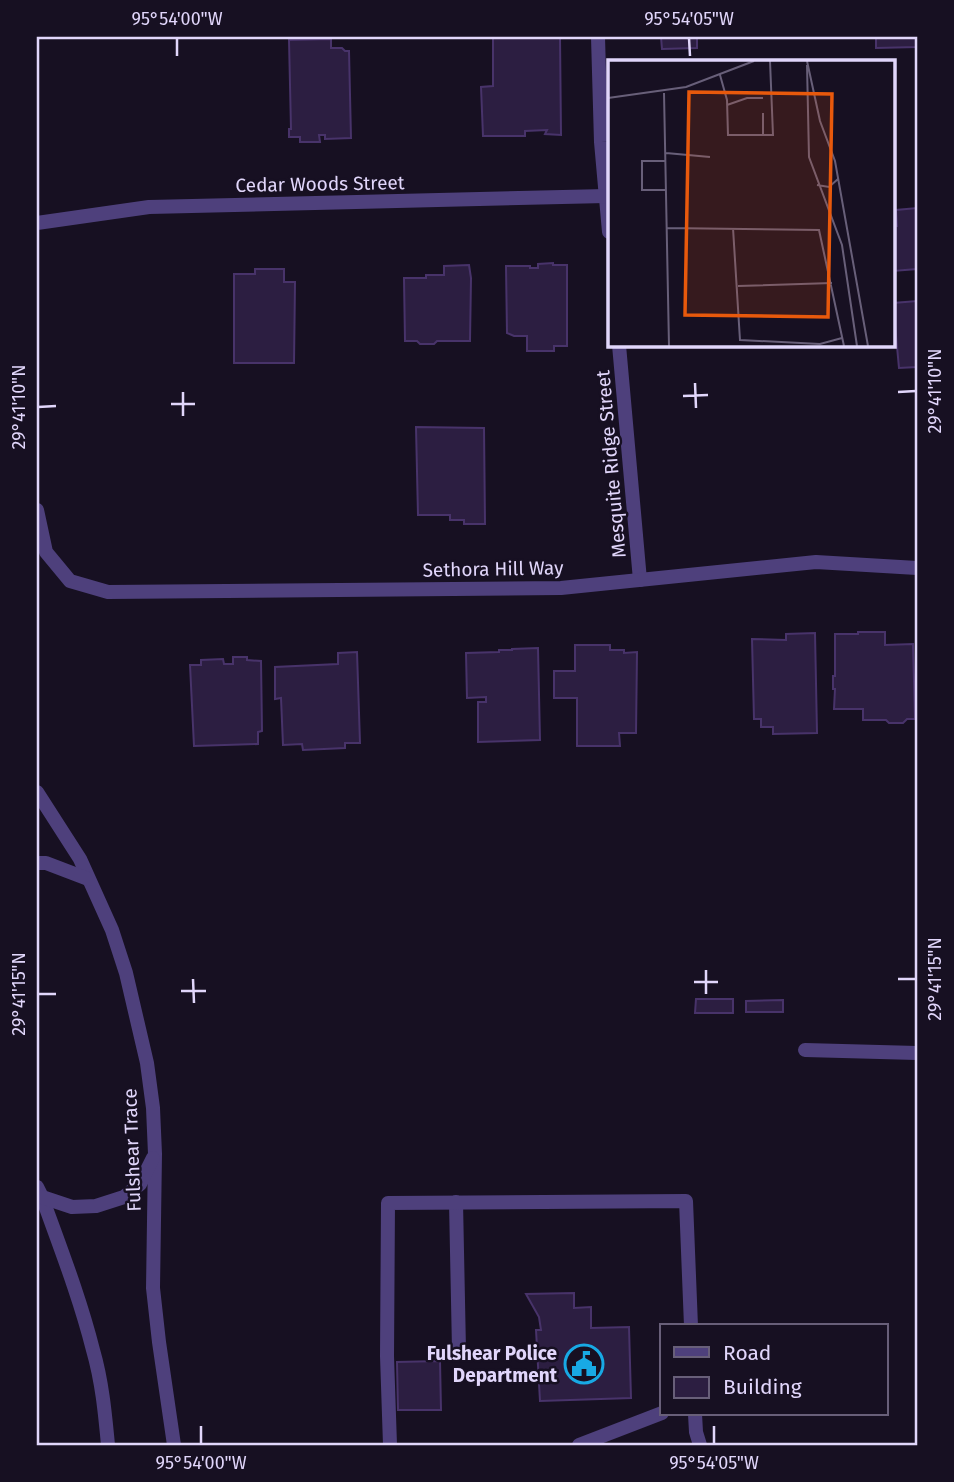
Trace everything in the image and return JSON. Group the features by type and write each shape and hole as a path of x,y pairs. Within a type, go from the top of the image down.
{"street":[{"path":"598,37 601,142 608,220"},
{"name":"Cedar Woods Street","path":"37,223 149,207 606,196"},
{"name":"Mesquite Ridge Street","path":"619,346 640,580"},
{"name":"Sethora Hill Way","path":"37,510 46,552 70,581 108,592 561,588 816,562 917,568"},
{"name":"Fulshear Trace","path":"37,792 80,859 112,930 126,973 147,1063 155,1154 153,1288 174,1445"},
{"path":"37,863 46,863 89,879"},
{"path":"805,1050 917,1053"},
{"path":"40,1192 72,1207 96,1206 124,1197 140,1184 155,1154"},
{"path":"40,1192 81,1305 94,1352 104,1402 108,1445"},
{"path":"390,1445 387,1356 388,1203 686,1201 691,1324"},
{"path":"456,1202 459,1350"},
{"path":"579,1445 660,1414"},
{"path":"695,1416 700,1445"}],"building":[{"path":"493,37 560,37 561,135 545,134 547,130 525,131 525,136 483,136 481,87 493,86"},
{"path":"661,37 697,37 697,48 662,49"},
{"path":"876,37 917,37 917,47 876,48"},
{"path":"331,39 331,48 349,51 351,138 325,139 325,135 319,135 320,142 300,142 300,137 289,137 289,40"},
{"path":"917,208 917,269 894,271 896,210"},
{"path":"538,264 567,265 567,346 554,346 554,351 527,351 527,336 507,333 506,266 538,268"},
{"path":"469,265 470,341 420,344 417,341 405,341 404,278 444,275 444,266"},
{"path":"255,269 284,269 284,282 295,282 294,363 234,363 234,274 255,274"},
{"path":"917,301 917,367 899,368 894,303"},
{"path":"416,427 484,428 485,524 464,524 464,520 450,520 450,515 418,515"},
{"path":"885,632 885,645 913,644 915,719 907,719 903,723 863,720 863,709 834,709 835,634"},
{"path":"815,633 817,733 773,734 773,727 761,727 761,719 754,719 752,639 786,640 786,634"},
{"path":"575,645 610,645 610,650 637,652 636,733 619,733 620,746 577,746 577,698 554,698 554,671 575,671"},
{"path":"538,648 540,740 478,742 478,702 486,702 486,697 467,698 466,653"},
{"path":"357,652 360,743 345,743 345,748 303,750 302,744 283,745 281,698 275,699 275,667 338,664 338,653"},
{"path":"233,657 261,661 262,731 258,732 258,744 194,746 190,665 201,665 201,660 223,659 224,664 233,664"},
{"path":"696,999 733,999 733,1013 695,1013"},
{"path":"783,1000 783,1012 746,1012 746,1001"},
{"name":"Fulshear Police Department","path":"574,1293 574,1308 591,1307 591,1328 629,1327 631,1398 540,1401 536,1330 541,1330 539,1317 526,1294"},
{"path":"440,1361 441,1410 398,1410 397,1362"}],"place":[{"name":"Fulshear Police Department","path":"584,1364"}]}
